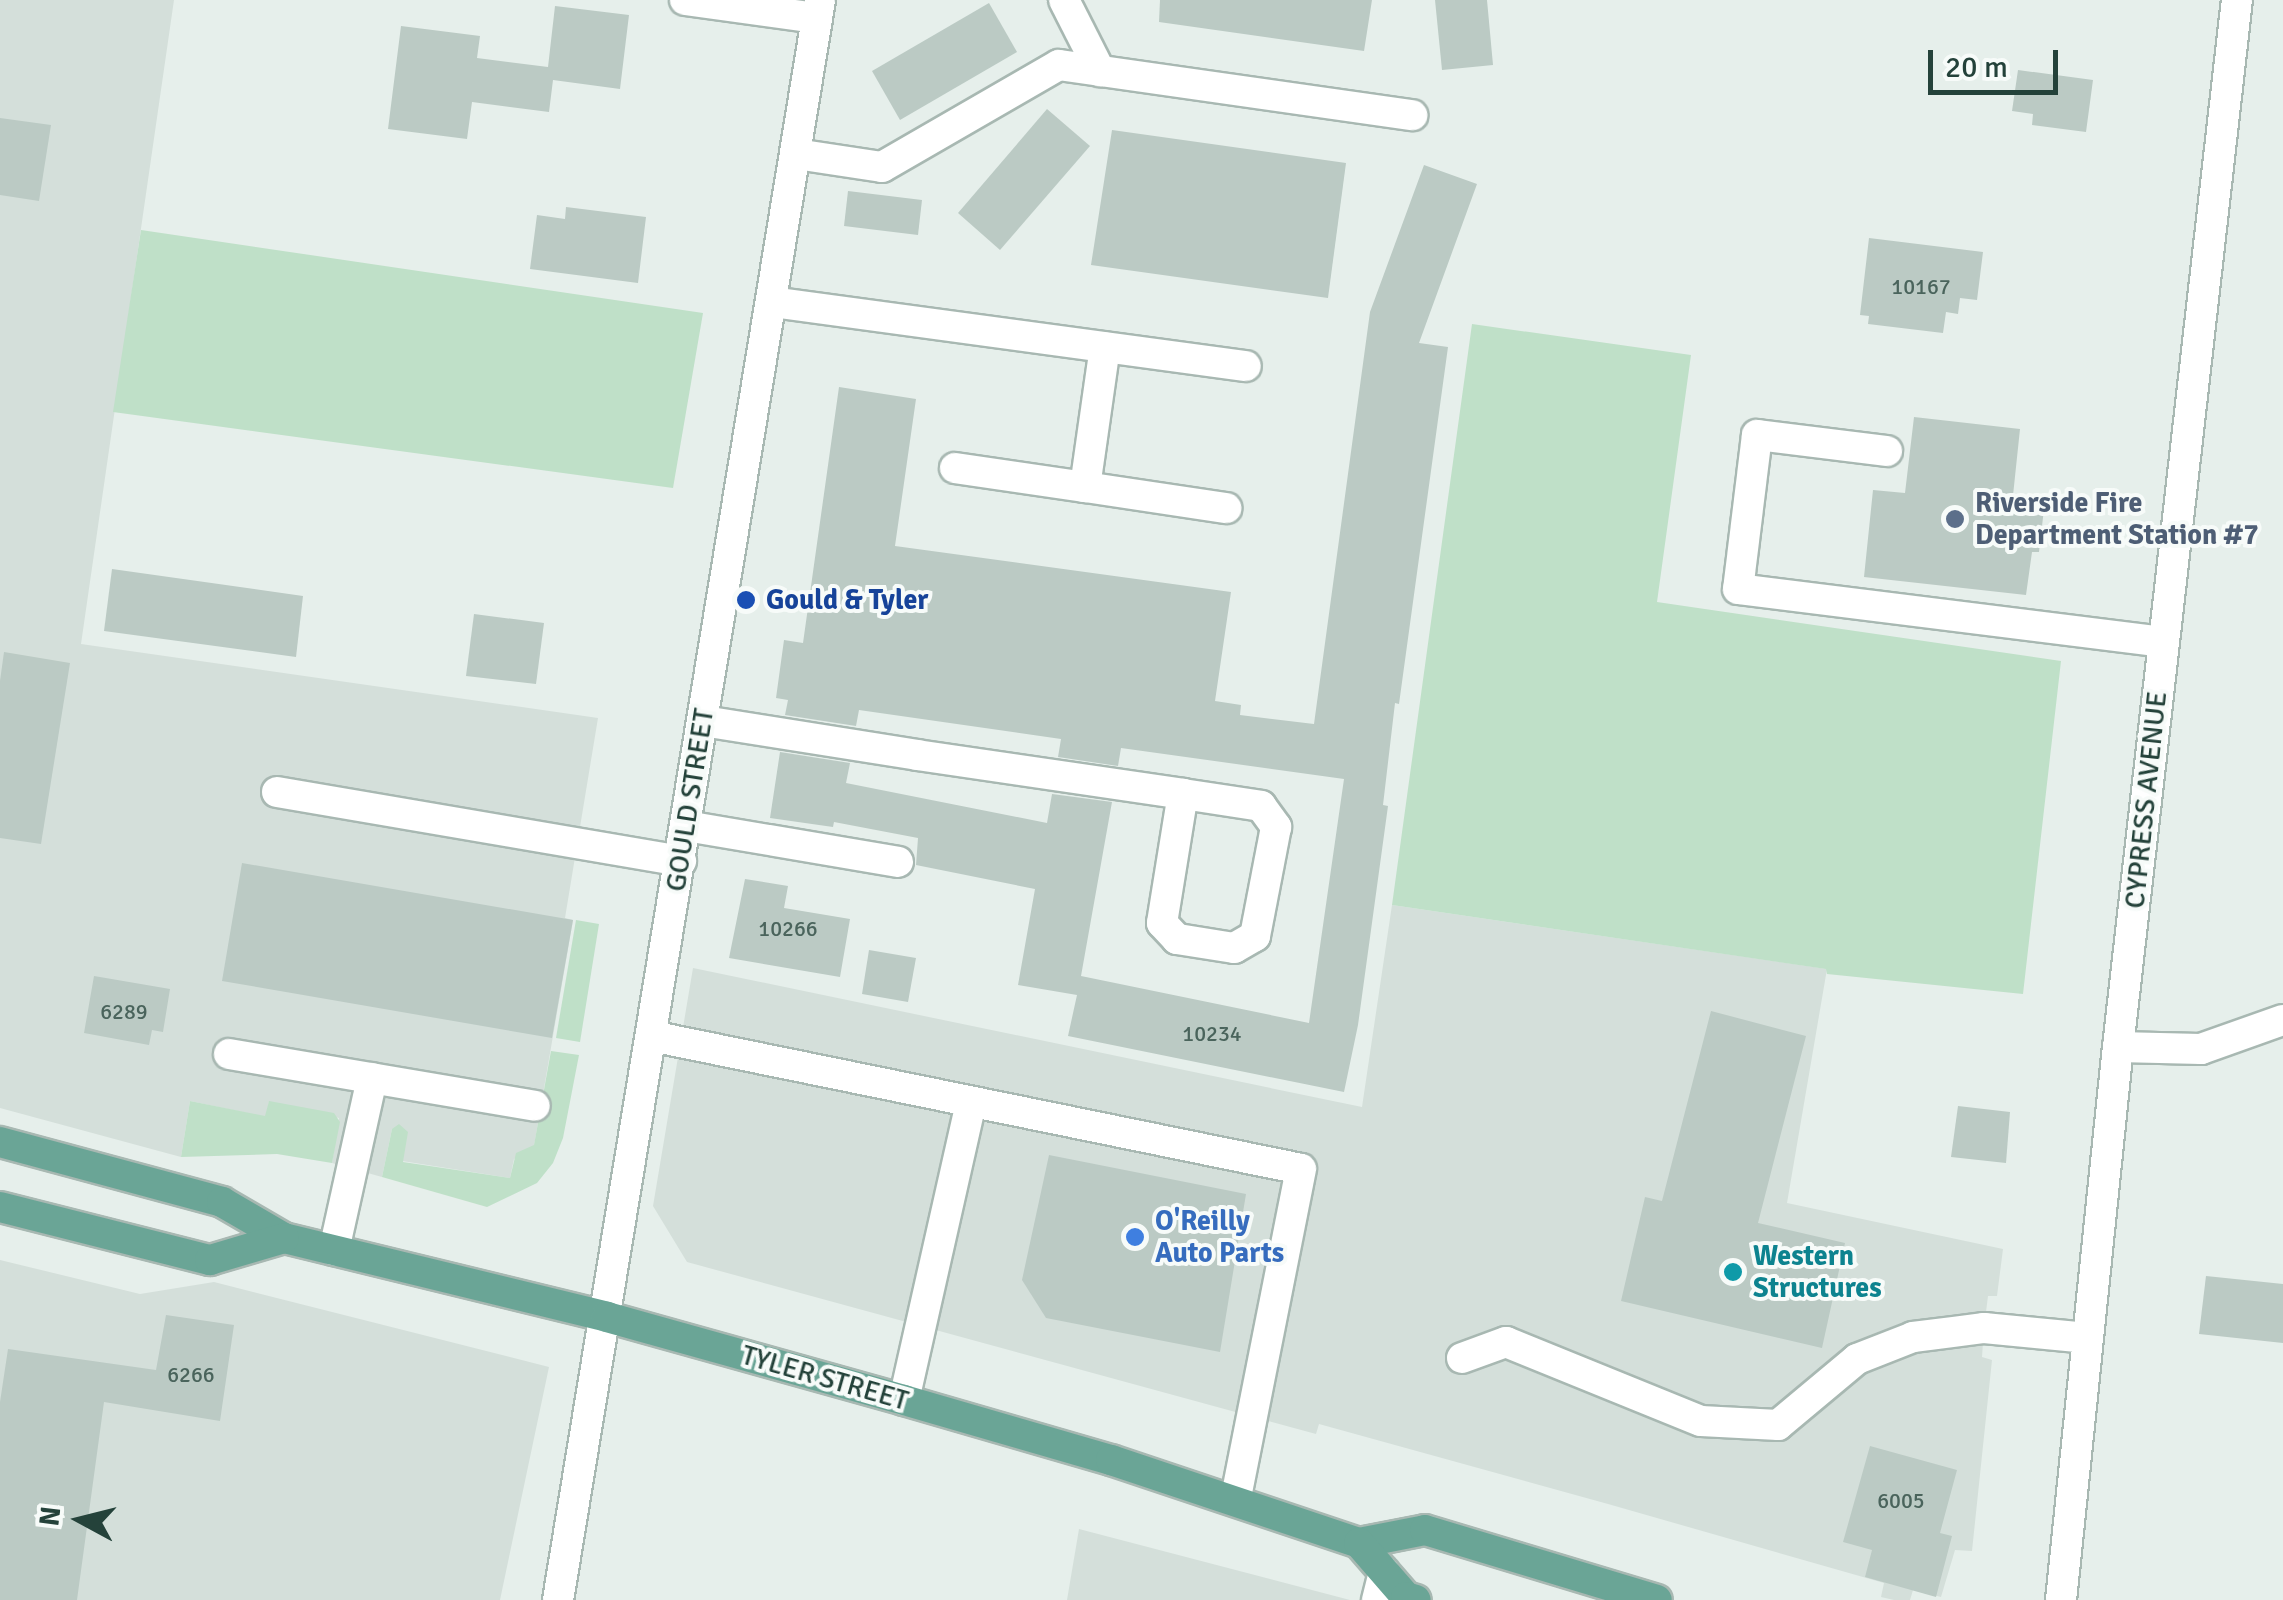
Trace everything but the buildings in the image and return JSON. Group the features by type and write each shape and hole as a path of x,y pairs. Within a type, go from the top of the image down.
{"main road":[{"name":"TYLER STREET","path":"0,1142 222,1202 284,1238 607,1317 904,1400 1111,1460 1359,1543 1425,1530 1657,1600"},
{"path":"0,1207 210,1260 284,1238"},
{"path":"1359,1543 1380,1586 1416,1600"}],"street":[{"path":"685,0 819,9"},
{"path":"1064,0 1100,71"},
{"name":"CYPRESS AVENUE","path":"2061,1600 2118,1046 2238,0"},
{"name":"GOULD STREET","path":"558,1600 819,9"},
{"path":"796,154 882,167 1060,64 1412,115"},
{"path":"772,302 1246,366"},
{"path":"1085,487 1105,347"},
{"path":"1887,452 1757,436 1738,590 2164,642"},
{"path":"955,468 1226,508"},
{"path":"703,721 1262,806 1276,826 1255,936 1234,948 1177,939 1162,922 1183,794"},
{"path":"277,792 681,861"},
{"path":"686,826 898,862"},
{"path":"2118,1046 2200,1050 2283,1020"},
{"path":"651,1036 1300,1169 1235,1501"},
{"path":"229,1054 535,1106"},
{"path":"334,1250 372,1078"},
{"path":"904,1400 972,1103"},
{"path":"1462,1358 1506,1342 1701,1421 1778,1425 1857,1359 1913,1337 1984,1328 2088,1338"}],"shaded area":[{"path":"0,0 174,0 81,644 598,718 565,918 573,920 534,1146 514,1159 510,1178 402,1161 392,1129 382,1177 332,1163 339,1118 269,1102 266,1117 190,1101 181,1157 0,1108"},
{"path":"1392,905 1827,969 1787,1203 2003,1249 1997,1296 1988,1296 1984,1328 1982,1357 1992,1360 1972,1551 1955,1550 1941,1597 1913,1590 1910,1600 1881,1597 1884,1583 1608,1504 1319,1424 1316,1434 687,1262 653,1206 693,968 1362,1107"},
{"path":"0,1260 140,1294 214,1282 549,1367 500,1600 0,1600"},
{"path":"1079,1529 1350,1600 1067,1600"}],"green space":[{"path":"141,230 703,313 673,488 113,412"},
{"path":"1472,324 1691,355 1657,602 2061,661 2023,994 1827,974 1826,969 1392,905"},
{"path":"576,920 599,924 580,1042 556,1038"},
{"path":"551,1051 579,1055 563,1138 553,1163 537,1183 487,1207 382,1177 392,1129 399,1124 408,1132 403,1162 510,1178 516,1153 534,1145"},
{"path":"190,1101 265,1116 269,1101 334,1113 340,1122 332,1163 277,1154 181,1157"}],"place":[{"name":"Riverside Fire Department Station #7","path":"1955,519"},
{"name":"Gould & Tyler","path":"746,600"},
{"name":"O'Reilly Auto Parts","path":"1135,1237"},
{"name":"Western Structures","path":"1733,1272"}]}
